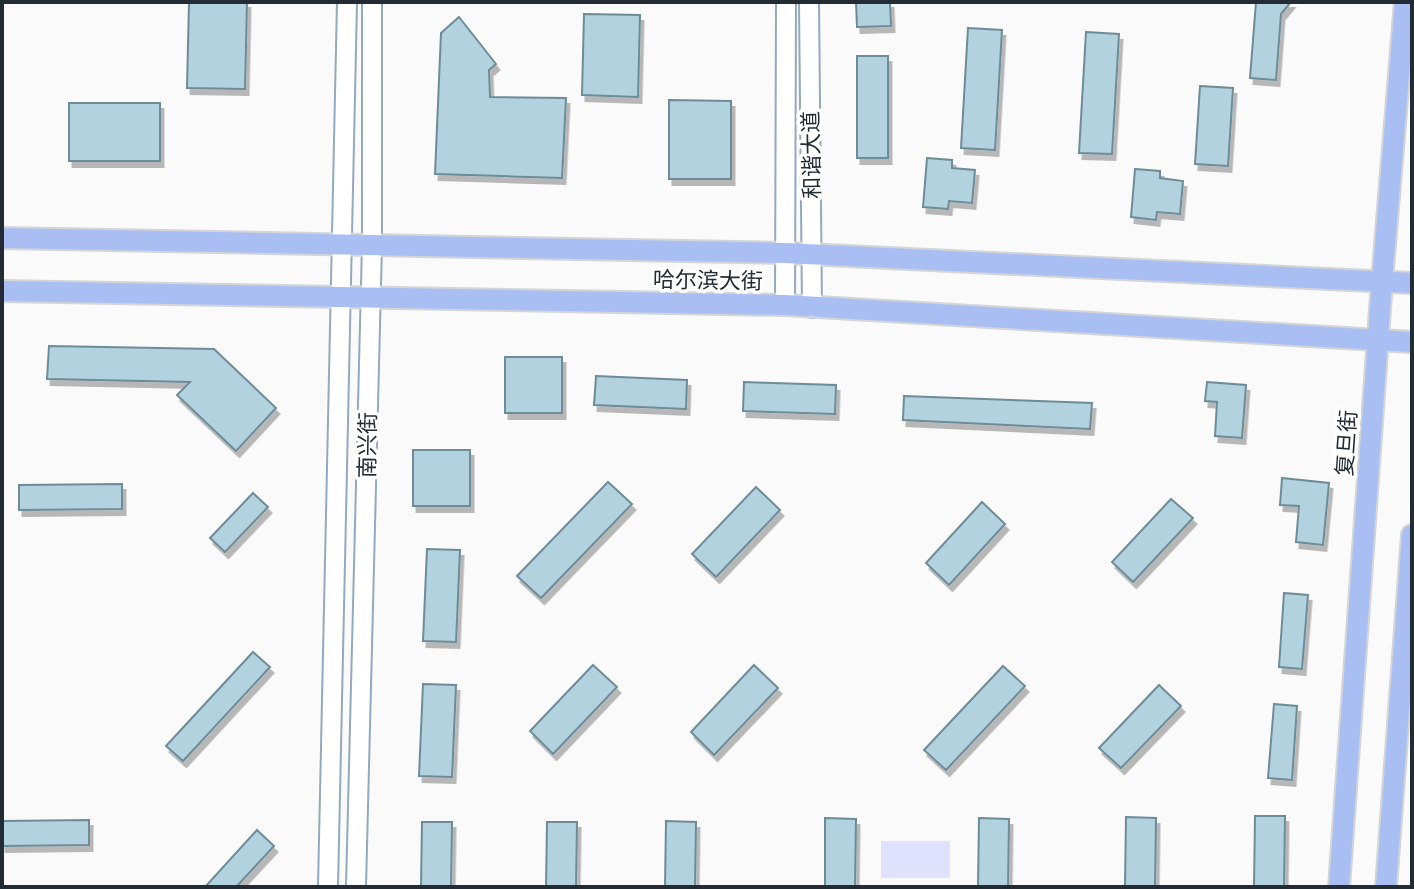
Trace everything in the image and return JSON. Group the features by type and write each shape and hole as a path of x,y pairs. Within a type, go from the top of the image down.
{"main road":[{"name":"复旦街","path":"1339,887 1405,2"},
{"name":"哈尔滨大街","path":"2,238 785,253 1412,283"},
{"name":"哈尔滨大街","path":"2,291 785,305 1412,342"},
{"path":"1386,887 1412,535"}],"street":[{"name":"南兴街","path":"328,887 347,2"},
{"name":"南兴街","path":"356,887 372,245 372,2"},
{"name":"和谐大道","path":"785,305 786,2"},
{"name":"和谐大道","path":"809,2 812,308"}],"shaded area":[{"path":"881,841 950,841 950,878 881,878"}],"building":[{"path":"189,2 247,2 245,89 187,88"},
{"path":"856,2 890,2 891,26 857,27"},
{"path":"1256,2 1291,2 1281,14 1276,80 1250,78"},
{"path":"584,14 640,15 638,97 582,95"},
{"path":"459,17 496,64 489,70 490,97 566,98 562,178 435,174 441,33"},
{"path":"968,28 1002,30 995,150 961,148"},
{"path":"1086,32 1119,34 1112,154 1079,153"},
{"path":"857,56 888,56 888,158 857,158"},
{"path":"1200,86 1233,88 1228,166 1195,164"},
{"path":"669,100 731,101 731,179 669,179"},
{"path":"69,103 160,103 160,161 69,161"},
{"path":"927,158 952,160 952,168 975,170 972,203 949,201 948,209 923,207"},
{"path":"1135,169 1160,171 1160,178 1183,181 1180,214 1157,212 1156,220 1131,217"},
{"path":"49,346 214,349 276,408 236,451 177,395 190,382 47,379"},
{"path":"505,357 562,357 562,413 505,413"},
{"path":"596,376 687,380 686,409 594,405"},
{"path":"744,382 836,385 835,414 743,411"},
{"path":"1207,382 1246,385 1242,438 1215,436 1217,402 1205,401"},
{"path":"904,396 1092,403 1090,429 903,420"},
{"path":"413,450 470,450 470,506 413,506"},
{"path":"1282,478 1329,483 1323,545 1296,542 1299,506 1280,505"},
{"path":"608,482 632,504 541,598 517,576"},
{"path":"122,484 122,509 19,510 19,485"},
{"path":"756,487 780,510 716,577 692,554"},
{"path":"253,493 268,507 225,552 210,538"},
{"path":"1171,499 1193,518 1133,582 1112,562"},
{"path":"982,502 1005,524 949,585 926,563"},
{"path":"427,549 460,550 456,642 423,641"},
{"path":"1284,593 1308,595 1302,669 1279,667"},
{"path":"253,652 270,667 183,761 166,746"},
{"path":"593,665 617,687 553,754 530,731"},
{"path":"754,665 778,688 714,755 691,732"},
{"path":"1003,666 1025,686 946,770 924,750"},
{"path":"423,684 456,685 452,777 419,776"},
{"path":"1159,685 1181,706 1121,768 1099,748"},
{"path":"1274,704 1297,706 1292,780 1268,778"},
{"path":"1255,816 1285,816 1284,887 1254,887"},
{"path":"1126,817 1156,818 1155,887 1125,887"},
{"path":"825,818 856,819 855,887 825,887"},
{"path":"979,818 1009,819 1008,887 978,887"},
{"path":"89,820 89,845 2,846 2,821"},
{"path":"666,821 696,822 695,887 665,887"},
{"path":"422,822 452,822 451,887 421,887"},
{"path":"547,822 577,822 576,887 546,887"},
{"path":"257,830 274,846 236,887 205,887"}]}
